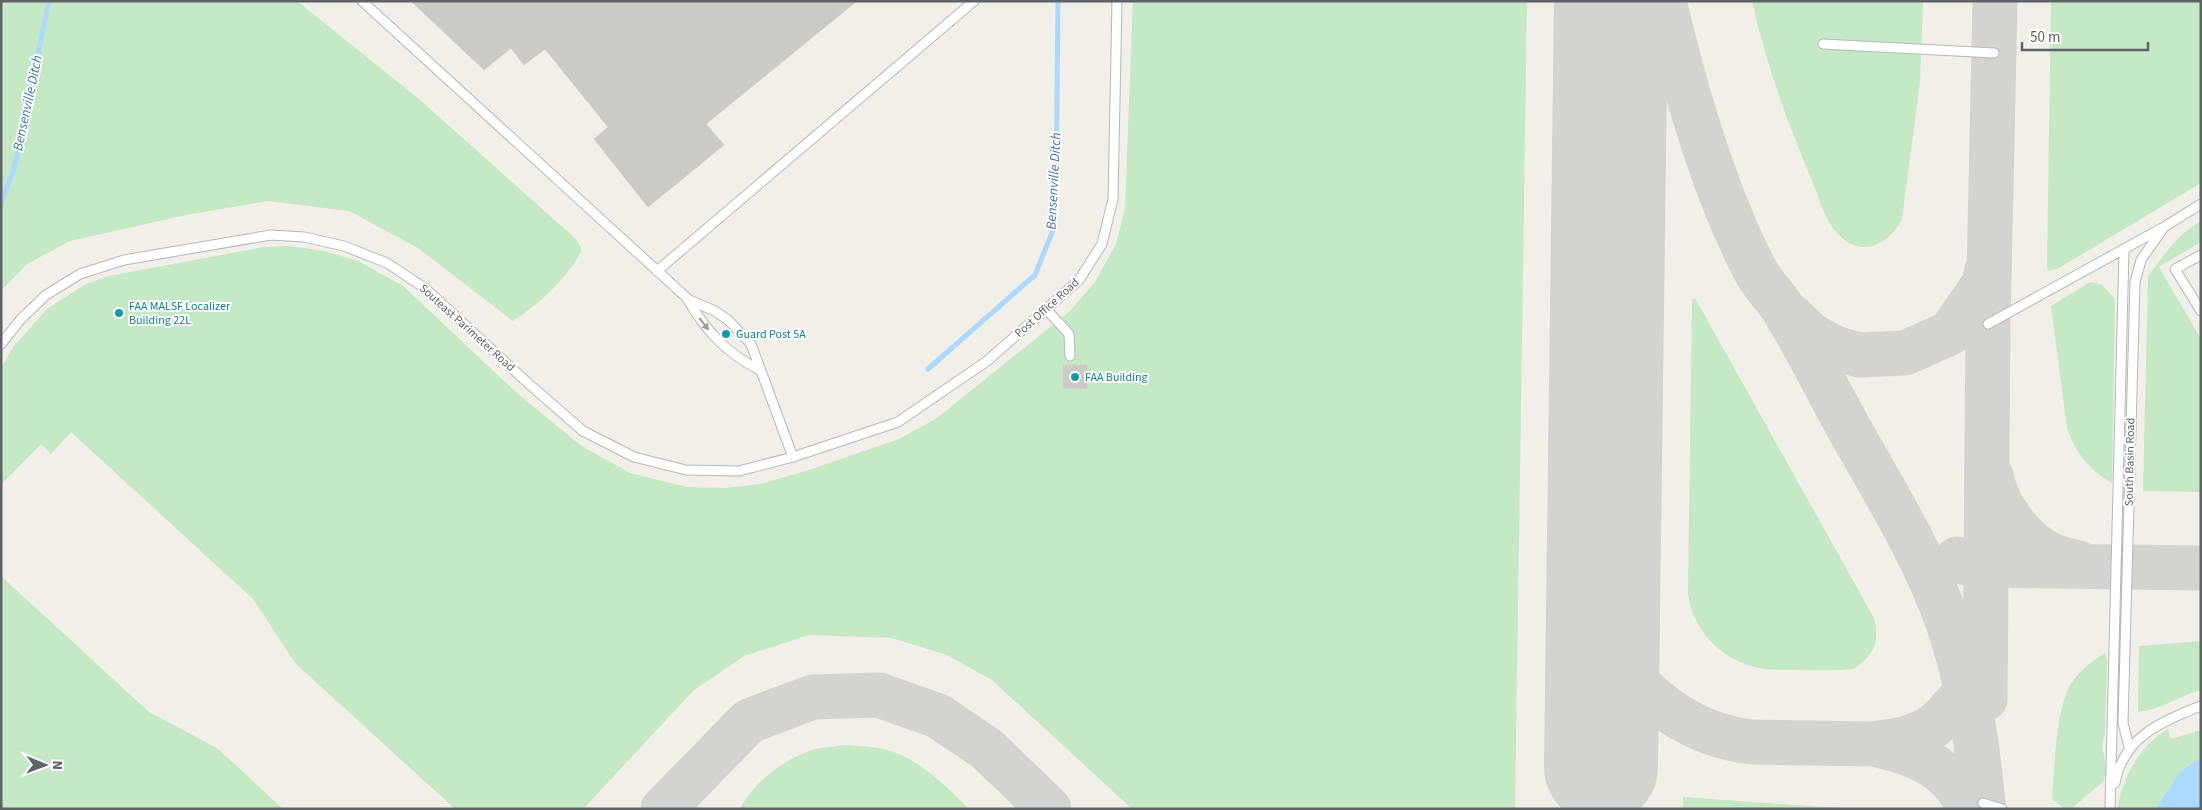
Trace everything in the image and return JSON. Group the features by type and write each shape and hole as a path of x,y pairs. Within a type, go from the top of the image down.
{"lane":[{"path":"362,1 687,298 702,324 724,347 739,360 760,370"},
{"path":"658,271 974,1"},
{"name":"Post Office Road","path":"793,457 898,422 987,361 1079,280 1102,244 1112,199 1117,1"},
{"path":"1823,44 1994,53"},
{"name":"South Basin Road","path":"2129,748 2123,723 2132,308 2135,282 2141,260 2164,227 2201,204"},
{"path":"1988,324 2164,227"},
{"name":"Souteast Parimeter Road","path":"1,344 21,319 46,295 80,274 124,260 261,236 304,237 344,246 387,263 426,289 583,431 634,457 686,470 740,471 793,457"},
{"path":"2110,809 2124,250"},
{"path":"2201,255 2175,269 2201,311"},
{"path":"687,298 715,311 728,320 751,344 793,457"},
{"path":"1047,310 1068,334 1070,356"},
{"path":"2110,809 2117,772 2129,748 2149,731 2173,716 2201,706"},
{"path":"1983,803 2002,809"}],"green space":[{"path":"1,1 297,1 419,99 577,240 582,250 569,271 552,290 513,321 418,248 349,211 268,201 186,215 70,241 27,264 1,291"},
{"path":"1133,1 1527,1 1515,809 1132,809 992,680 947,655 892,638 809,635 744,656 694,690 583,809 455,809 295,663 253,599 71,432 51,454 41,444 1,485 1,368 14,346 48,308 86,284 109,276 264,247 290,246 324,251 358,261 403,286 518,394 580,445 630,473 687,487 725,488 760,484 809,470 899,439 937,418 1070,311 1095,282 1116,244 1125,209"},
{"path":"1752,1 1923,1 1920,82 1902,219 1890,236 1882,242 1874,246 1856,246 1847,242 1833,229 1823,210 1778,94"},
{"path":"2051,1 2201,1 2201,183 2059,268 2049,271 2047,268"},
{"path":"2201,221 2201,242 2159,267 2201,339 2201,492 2143,491 2148,277 2165,253 2178,239"},
{"path":"2090,282 2102,285 2115,299 2112,483 2084,460 2067,428 2051,306"},
{"path":"1695,298 1874,618 1876,641 1874,647 1871,653 1854,669 1774,670 1745,664 1721,651 1711,642 1696,620 1688,593 1692,299"},
{"path":"1,576 149,712 217,748 283,809 1,809"},
{"path":"2201,641 2201,690 2154,709 2138,712 2139,646"},
{"path":"2105,653 2107,661 2105,732 2102,746 2107,770 2103,782 2071,809 2065,809 2052,799 2057,740 2062,709 2074,679 2095,659"},
{"path":"2168,729 2171,739 2201,730 2201,809 2118,809 2123,786 2134,763 2158,735"},
{"path":"843,745 865,746 891,751 916,763 928,771 969,809 740,809 753,790 762,781 791,759 812,750"},
{"path":"1683,797 1838,808 1840,809 1683,809"}],"water":[{"path":"2201,758 2201,809 2156,809 2180,772"}],"building":[{"path":"411,1 857,1 706,124 724,145 648,207 594,139 608,127 545,49 524,65 511,48 484,70"},
{"name":"FAA Building","path":"1063,365 1087,365 1087,389 1063,388"}],"waterway":[{"name":"Bensenville Ditch","path":"1,203 14,169 49,1"},
{"name":"Bensenville Ditch","path":"928,369 1035,275 1053,230 1056,191 1058,1"}],"taxiway":[{"path":"1664,1 1681,69 1713,173 1740,239 1758,275 1783,309 1904,525 1928,573 1948,623 1961,667 1975,734 1983,803"},
{"path":"1985,699 1988,324 1995,1"},
{"path":"1791,316 1812,336 1835,348 1859,355 1905,353 1950,333 1984,284 1987,270"},
{"path":"1991,476 1999,500 2014,524 2023,534 2044,551 2055,557 2078,563"},
{"path":"1957,559 1969,564 1986,565 2201,568"},
{"path":"1602,617 1614,652 1628,676 1655,700 1680,718 1707,731 1736,740 1752,742 1874,744 1905,739 1928,730 1942,719 1967,691 1977,672"},
{"path":"663,809 749,721 813,697 879,695 938,716 987,749 1049,809"},
{"path":"1874,744 1905,752 1931,764 1952,782 1971,809"}],"runway":[{"path":"1601,767 1611,1"}],"place":[{"name":"FAA MALSF Localizer Building 22L","path":"119,313"},
{"name":"Guard Post 5A","path":"726,334"},
{"name":"FAA Building","path":"1075,377"}]}
